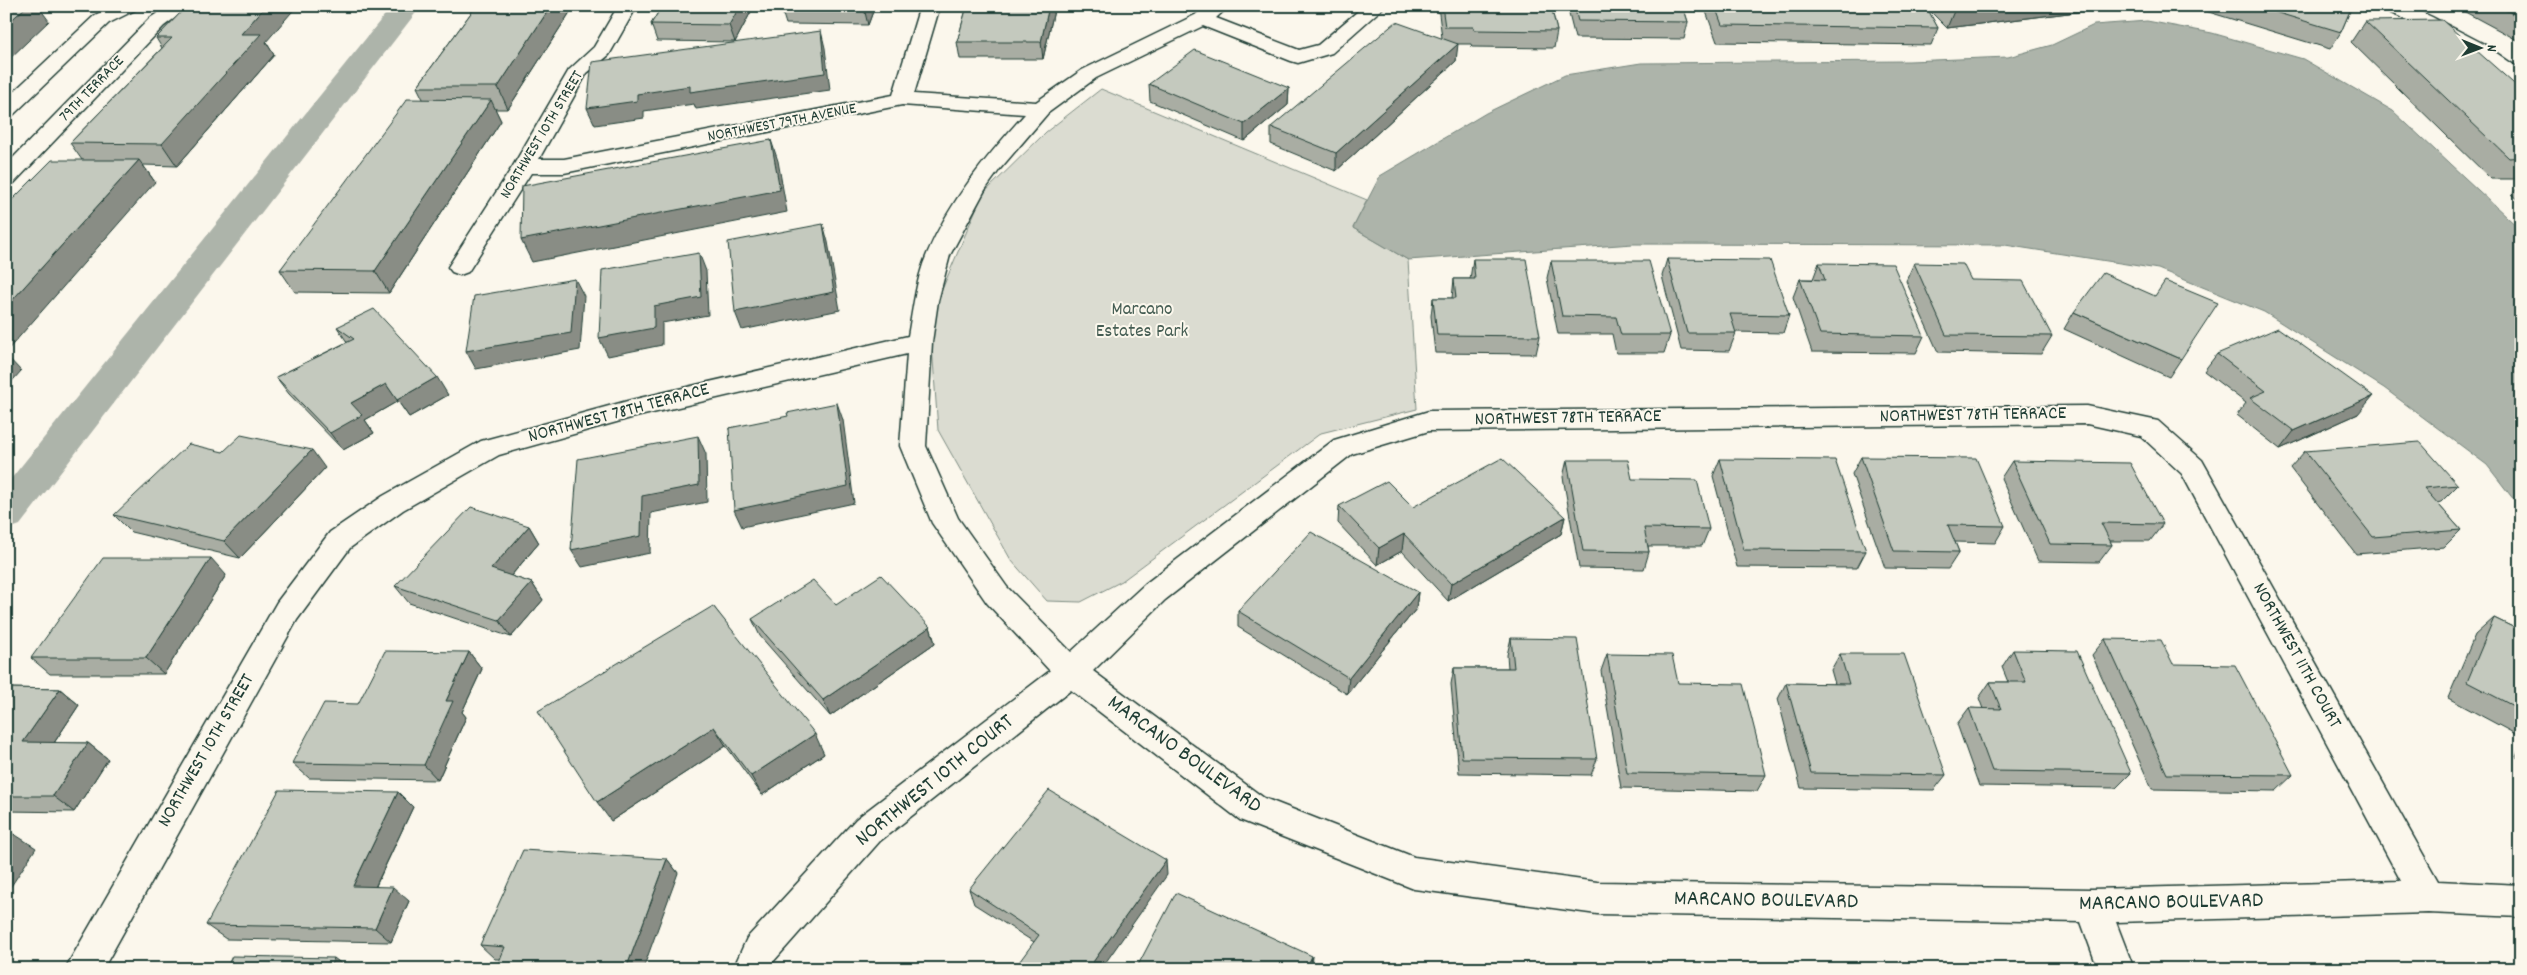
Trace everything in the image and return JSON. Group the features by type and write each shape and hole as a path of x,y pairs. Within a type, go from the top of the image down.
{"street":[{"path":"6,111 102,19 128,6"},
{"name":"79TH TERRACE","path":"6,178 157,22 182,6"},
{"name":"NORTHWEST 10TH STREET","path":"460,267 524,166 579,70 602,51 628,6"},
{"path":"902,99 930,6"},
{"name":"MARCANO BOULEVARD","path":"1220,6 1202,19 1089,74 1041,109 992,164 954,223 938,256 926,301 920,342 913,446 946,523 997,595 1071,672 1252,809 1414,873 1597,898 2092,906 2428,897 2521,900"},
{"path":"1202,19 1298,57 1324,49 1376,6"},
{"path":"2391,6 2423,20 2485,53 2521,80"},
{"name":"NORTHWEST 79TH AVENUE","path":"524,166 564,166 902,99 1041,109"},
{"name":"NORTHWEST 78TH TERRACE","path":"340,540 393,503 490,448 631,409 920,342"},
{"name":"NORTHWEST 78TH TERRACE","path":"1071,672 1155,592 1343,447 1429,421 2087,415 2149,428"},
{"name":"NORTHWEST 11TH COURT","path":"2149,428 2192,467 2428,897"},
{"name":"NORTHWEST 10TH STREET","path":"83,969 287,611 340,540"},
{"name":"NORTHWEST 10TH COURT","path":"751,969 760,950 868,830 1071,672"},
{"path":"2092,906 2116,969"}],"green space":[{"name":"Marcano Estates Park","path":"1101,89 1367,200 1353,228 1408,260 1417,409 1321,433 1122,581 1081,602 1047,601 1011,560 938,430 930,318 982,195 1046,132"}],"shaded area":[{"path":"2147,21 2212,33 2303,59 2393,111 2521,230 2521,509 2487,465 2384,388 2264,312 2158,269 2005,245 1633,244 1408,260 1353,228 1380,176 1486,113 1565,75 1641,63 1909,61 2008,57 2052,45 2094,25"}],"building":[{"path":"6,6 27,6 6,25"},
{"path":"187,6 266,6 241,34 261,34 162,144 70,143 172,38 156,38"},
{"path":"476,6 551,6 498,87 417,87"},
{"path":"662,6 740,6 729,25 651,24"},
{"path":"781,6 864,6 864,8 781,8"},
{"path":"967,6 1049,6 1041,42 957,42"},
{"path":"1442,6 1551,6 1557,31 1474,30 1473,27 1445,27"},
{"path":"1574,6 1683,6 1688,22 1578,21"},
{"path":"1715,6 1926,6 1938,28 1722,25"},
{"path":"1949,6 1995,6 1954,11"},
{"path":"2255,6 2352,6 2341,32"},
{"path":"2498,6 2521,6 2521,18"},
{"path":"2442,20 2521,90 2521,157 2509,158 2365,21"},
{"path":"1396,22 1458,44 1336,153 1271,127"},
{"path":"821,31 825,73 690,92 690,86 637,94 637,101 587,108 592,62"},
{"path":"1195,50 1289,88 1244,124 1149,84"},
{"path":"407,99 491,100 375,271 280,270"},
{"path":"771,140 780,190 521,240 522,186"},
{"path":"52,160 139,160 6,307 6,206"},
{"path":"823,224 834,292 735,312 728,242"},
{"path":"699,253 701,297 654,306 654,328 599,338 602,270"},
{"path":"1473,259 1526,259 1540,336 1437,335 1433,298 1456,298 1454,279 1475,279"},
{"path":"1667,259 1770,260 1789,315 1730,314 1736,333 1687,333"},
{"path":"1551,261 1649,261 1670,335 1621,335 1616,317 1562,316"},
{"path":"1819,263 1893,264 1924,336 1820,334 1800,279 1825,280"},
{"path":"1914,263 1963,264 1971,280 2023,281 2052,336 1946,335"},
{"path":"2103,273 2155,296 2165,281 2218,303 2181,359 2074,312"},
{"path":"575,279 571,333 466,351 474,296"},
{"path":"374,309 437,377 397,400 386,384 351,403 362,415 330,433 276,377 354,339 337,327"},
{"path":"2278,328 2373,396 2294,431 2250,398 2266,391 2217,354"},
{"path":"837,403 848,486 734,510 729,428 788,416 787,413"},
{"path":"241,435 312,450 224,541 114,515 189,444 223,452"},
{"path":"698,436 699,485 642,496 641,536 571,550 578,459"},
{"path":"2420,442 2458,485 2424,488 2461,530 2373,537 2305,451"},
{"path":"1861,457 1976,458 2005,526 1948,525 1959,552 1894,551"},
{"path":"1502,458 1565,517 1451,584 1404,534 1379,548 1339,506 1387,481 1413,507"},
{"path":"1720,459 1835,460 1866,551 1744,550"},
{"path":"1567,460 1628,460 1632,479 1697,480 1709,529 1644,528 1649,552 1583,551"},
{"path":"2012,461 2130,463 2163,524 2101,523 2112,545 2050,544"},
{"path":"471,507 529,526 491,569 532,583 499,620 395,586"},
{"path":"1311,532 1418,592 1349,678 1238,611"},
{"path":"103,558 211,558 146,658 31,658"},
{"path":"881,575 930,627 823,700 752,619 813,580 836,605"},
{"path":"713,606 815,734 751,776 714,727 597,802 538,711"},
{"path":"2494,618 2521,631 2521,710 2467,682"},
{"path":"1511,638 1577,639 1597,759 1462,758 1454,668 1514,668"},
{"path":"2105,639 2161,640 2173,664 2235,665 2293,775 2167,774"},
{"path":"2013,650 2077,651 2131,773 1992,771 1969,708 2001,709 1990,682 2026,682"},
{"path":"385,651 469,652 446,701 453,701 424,765 292,763 324,703 358,704"},
{"path":"1607,654 1672,655 1678,683 1743,684 1766,775 1627,773"},
{"path":"1840,654 1904,654 1946,775 1811,773 1786,683 1849,684"},
{"path":"6,688 60,689 23,742 88,743 53,796 6,796"},
{"path":"279,790 398,792 353,886 393,887 375,928 206,925"},
{"path":"1049,790 1166,860 1088,969 1014,969 1039,935 969,889"},
{"path":"6,833 14,834 6,846"},
{"path":"523,850 667,859 626,969 496,969 505,947 480,945"},
{"path":"1176,893 1312,956 1306,969 1136,969"},
{"path":"232,956 334,958 329,969 226,969"},
{"path":"2513,964 2521,964 2521,969 2516,969"}],"waterway":[{"path":"6,514 407,6"}]}
